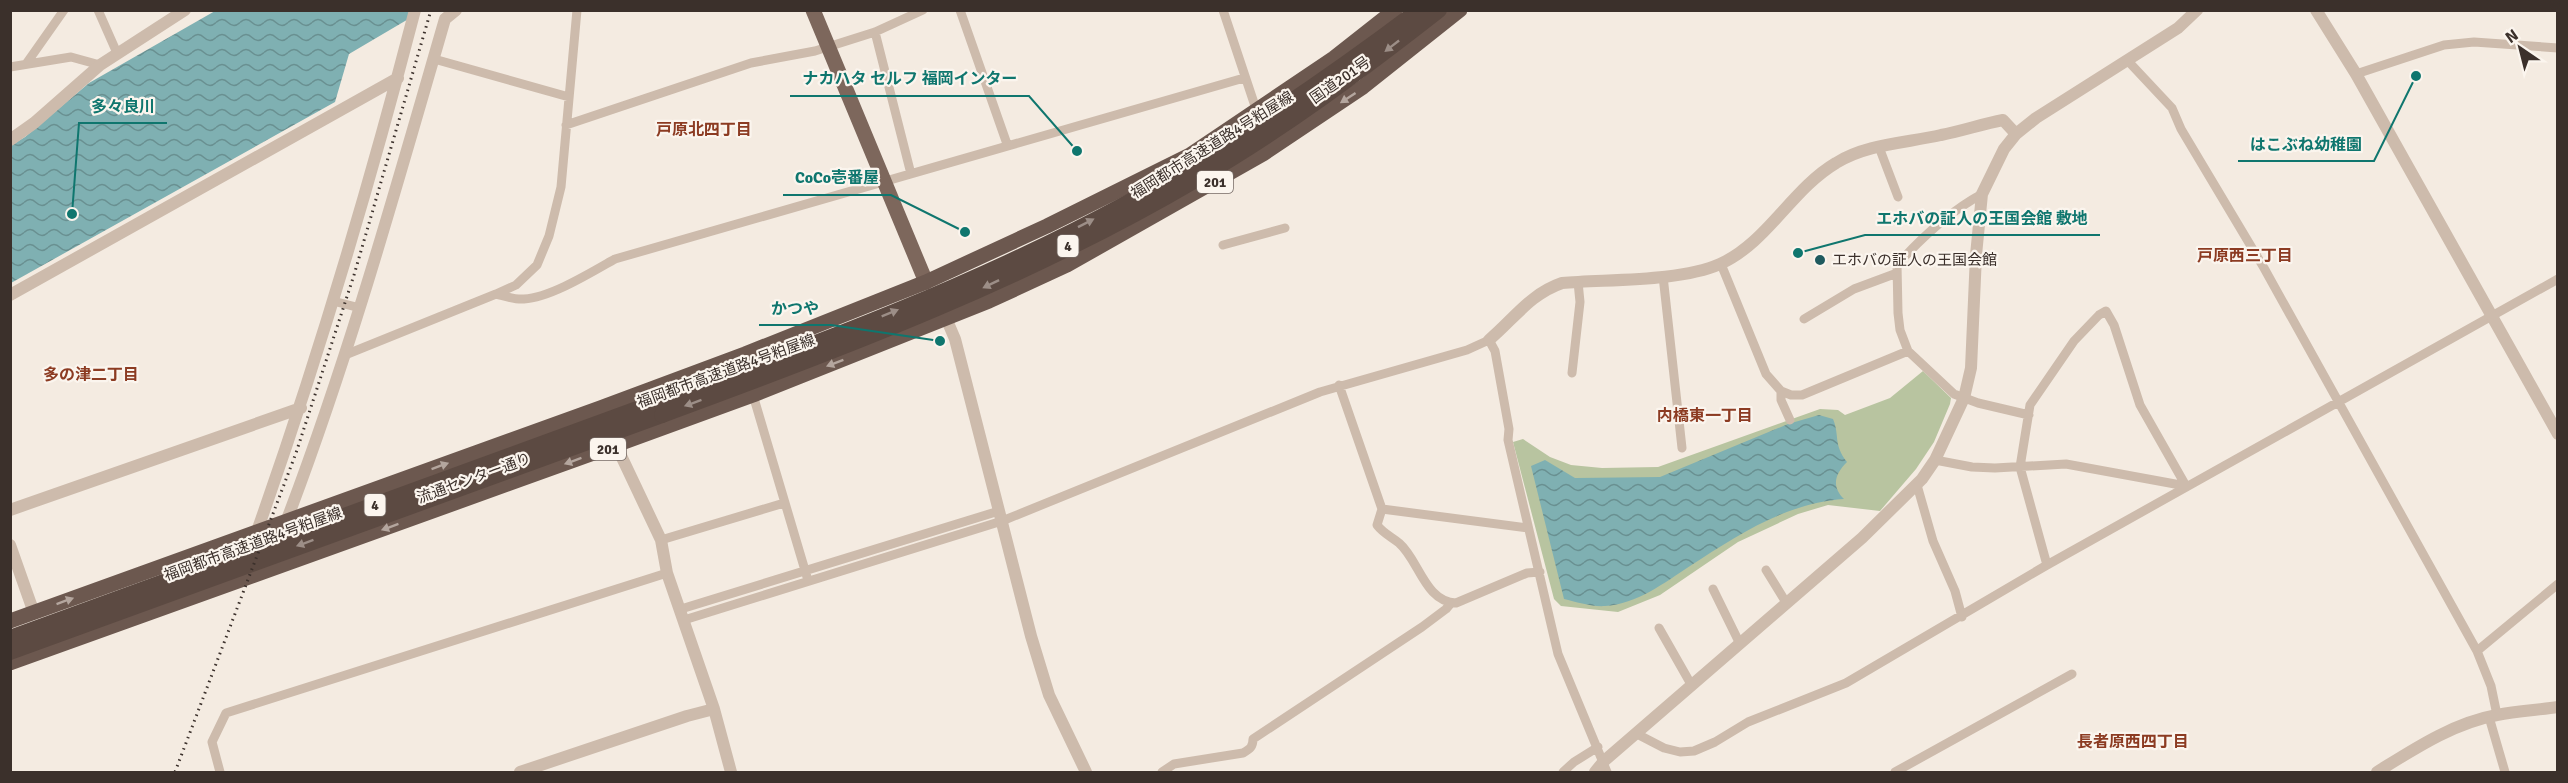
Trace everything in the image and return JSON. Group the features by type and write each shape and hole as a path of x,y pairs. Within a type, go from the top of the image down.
{"highway":[{"name":"国道201号","path":"926,282 1047,226 1190,155 1334,58 1395,10"},
{"name":"福岡都市高速道路4号粕屋線","path":"660,408 758,365 929,297 1054,240 1126,203 1262,122 1343,67 1419,10"},
{"name":"福岡都市高速道路4号粕屋線","path":"10,638 154,592 660,408 803,362 946,304 1128,218 1198,178 1352,77 1439,10"},
{"name":"国道201号","path":"948,318 1066,265 1263,154 1363,87 1460,10"},
{"name":"流通センター通り","path":"10,621 256,534 745,354 926,282"},
{"name":"流通センター通り","path":"10,663 753,395 948,318"},
{"name":"福岡都市高速道路4号粕屋線","path":"10,652 154,592"}],"main road":[{"path":"813,10 926,282"}],"street":[{"path":"26,64 64,10"},
{"path":"99,10 117,53"},
{"path":"10,140 34,123 100,65 185,10"},
{"path":"256,534 301,408 398,78 415,10"},
{"path":"286,522 325,420 445,19 456,10"},
{"path":"345,355 516,285 537,265 544,251 561,188 577,10"},
{"path":"566,125 751,63 828,47 875,32 923,10"},
{"path":"960,10 1007,144"},
{"path":"1223,10 1256,109"},
{"path":"1595,772 1606,767 1636,734 1862,538 1917,485 1935,460 1964,398 1971,368 1982,194 1992,170 2016,134 2053,106 2178,28 2197,10"},
{"path":"2316,10 2356,74 2558,434"},
{"path":"875,32 911,174"},
{"path":"2356,74 2444,45 2474,42 2558,48"},
{"path":"10,67 71,57 100,65"},
{"path":"434,59 569,98"},
{"path":"2127,60 2172,108 2181,129 2264,268 2477,651 2491,686 2493,716 2505,772"},
{"path":"10,295 398,78"},
{"path":"496,294 523,299 538,296 579,279 615,259 1007,144 1244,78"},
{"path":"682,614 1000,516 1340,385 1467,350 1489,340 1533,297 1548,288 1578,282 1692,272 1721,264 1741,251 1762,232 1814,179 1836,162 1864,150 2003,120 2016,134"},
{"path":"1879,147 1898,197"},
{"path":"1982,194 1958,207 1915,245 1897,265 1899,322 1908,351 1954,394 2030,415"},
{"path":"1223,245 1285,228"},
{"path":"1721,264 1766,374 1781,392 1791,395 1810,392 1908,351"},
{"path":"1804,319 1854,289 1897,273"},
{"path":"1663,276 1682,448"},
{"path":"1636,734 1664,748 1680,752 1694,751 1715,742 1748,722 1846,683 2186,486 2558,279"},
{"path":"926,282 948,318 1031,636 1049,695 1086,772"},
{"path":"1572,373 1580,302 1578,282"},
{"path":"333,301 360,308"},
{"path":"2047,565 2020,467 2030,405 2074,341 2099,315 2106,312 2114,325 2140,405 2186,486"},
{"path":"1489,340 1495,351 1509,429 1508,440 1558,654 1606,767"},
{"path":"1340,385 1382,508 1377,525 1408,554 1415,568 1439,598 1456,603 1527,573 1539,572"},
{"path":"1781,392 1781,400 1790,420"},
{"path":"753,395 807,576"},
{"path":"10,510 301,408"},
{"path":"616,445 661,540 667,573 714,709 731,772"},
{"path":"1935,460 1972,467 2066,464 2186,486"},
{"path":"1917,485 1933,541 1955,591 1962,617"},
{"path":"661,540 784,503"},
{"path":"1382,508 1528,528"},
{"path":"10,545 33,613"},
{"path":"1766,570 1787,604"},
{"path":"220,772 212,742 226,712 667,573"},
{"path":"2477,651 2558,584"},
{"path":"1713,589 1740,644"},
{"path":"1162,772 1174,764 1243,753 1253,744 1253,739 1422,627 1451,603"},
{"path":"1659,628 1692,686"},
{"path":"1895,772 2072,674"},
{"path":"2376,772 2435,737 2493,716 2558,707"},
{"path":"520,772 714,709"},
{"path":"1563,772 1598,747"}],"green space":[{"path":"1923,371 1951,398 1950,404 1934,442 1916,469 1880,511 1828,505 1798,514 1738,542 1660,595 1618,612 1561,606 1554,599 1513,442 1523,439 1550,457 1571,465 1602,468 1658,467 1820,409 1838,410 1845,415 1890,398"}],"water":[{"path":"215,11 422,11 349,54 335,102 11,283 10,146 25,137 89,83"},
{"path":"1819,415 1833,419 1838,445 1847,462 1836,480 1837,489 1844,499 1802,507 1763,522 1660,586 1628,601 1600,606 1564,599 1531,466 1545,460 1575,478 1660,477 1788,424"}],"railway":[{"path":"175,772 296,453 354,275 431,10"}],"place":[{"name":"はこぶね幼稚園","path":"2416,76"},
{"name":"ナカハタ セルフ 福岡インター","path":"1077,151"},
{"name":"多々良川","path":"72,214"},
{"name":"CoCo壱番屋","path":"965,232"},
{"name":"エホバの証人の王国会館 敷地","path":"1798,253"},
{"name":"エホバの証人の王国会館","path":"1820,260"},
{"name":"かつや","path":"940,341"}],"district":[{"name":"戸原北四丁目","path":"704,129"},
{"name":"戸原西三丁目","path":"2245,255"},
{"name":"多の津二丁目","path":"91,374"},
{"name":"内橋東一丁目","path":"1705,415"},
{"name":"長者原西四丁目","path":"2133,741"}]}
